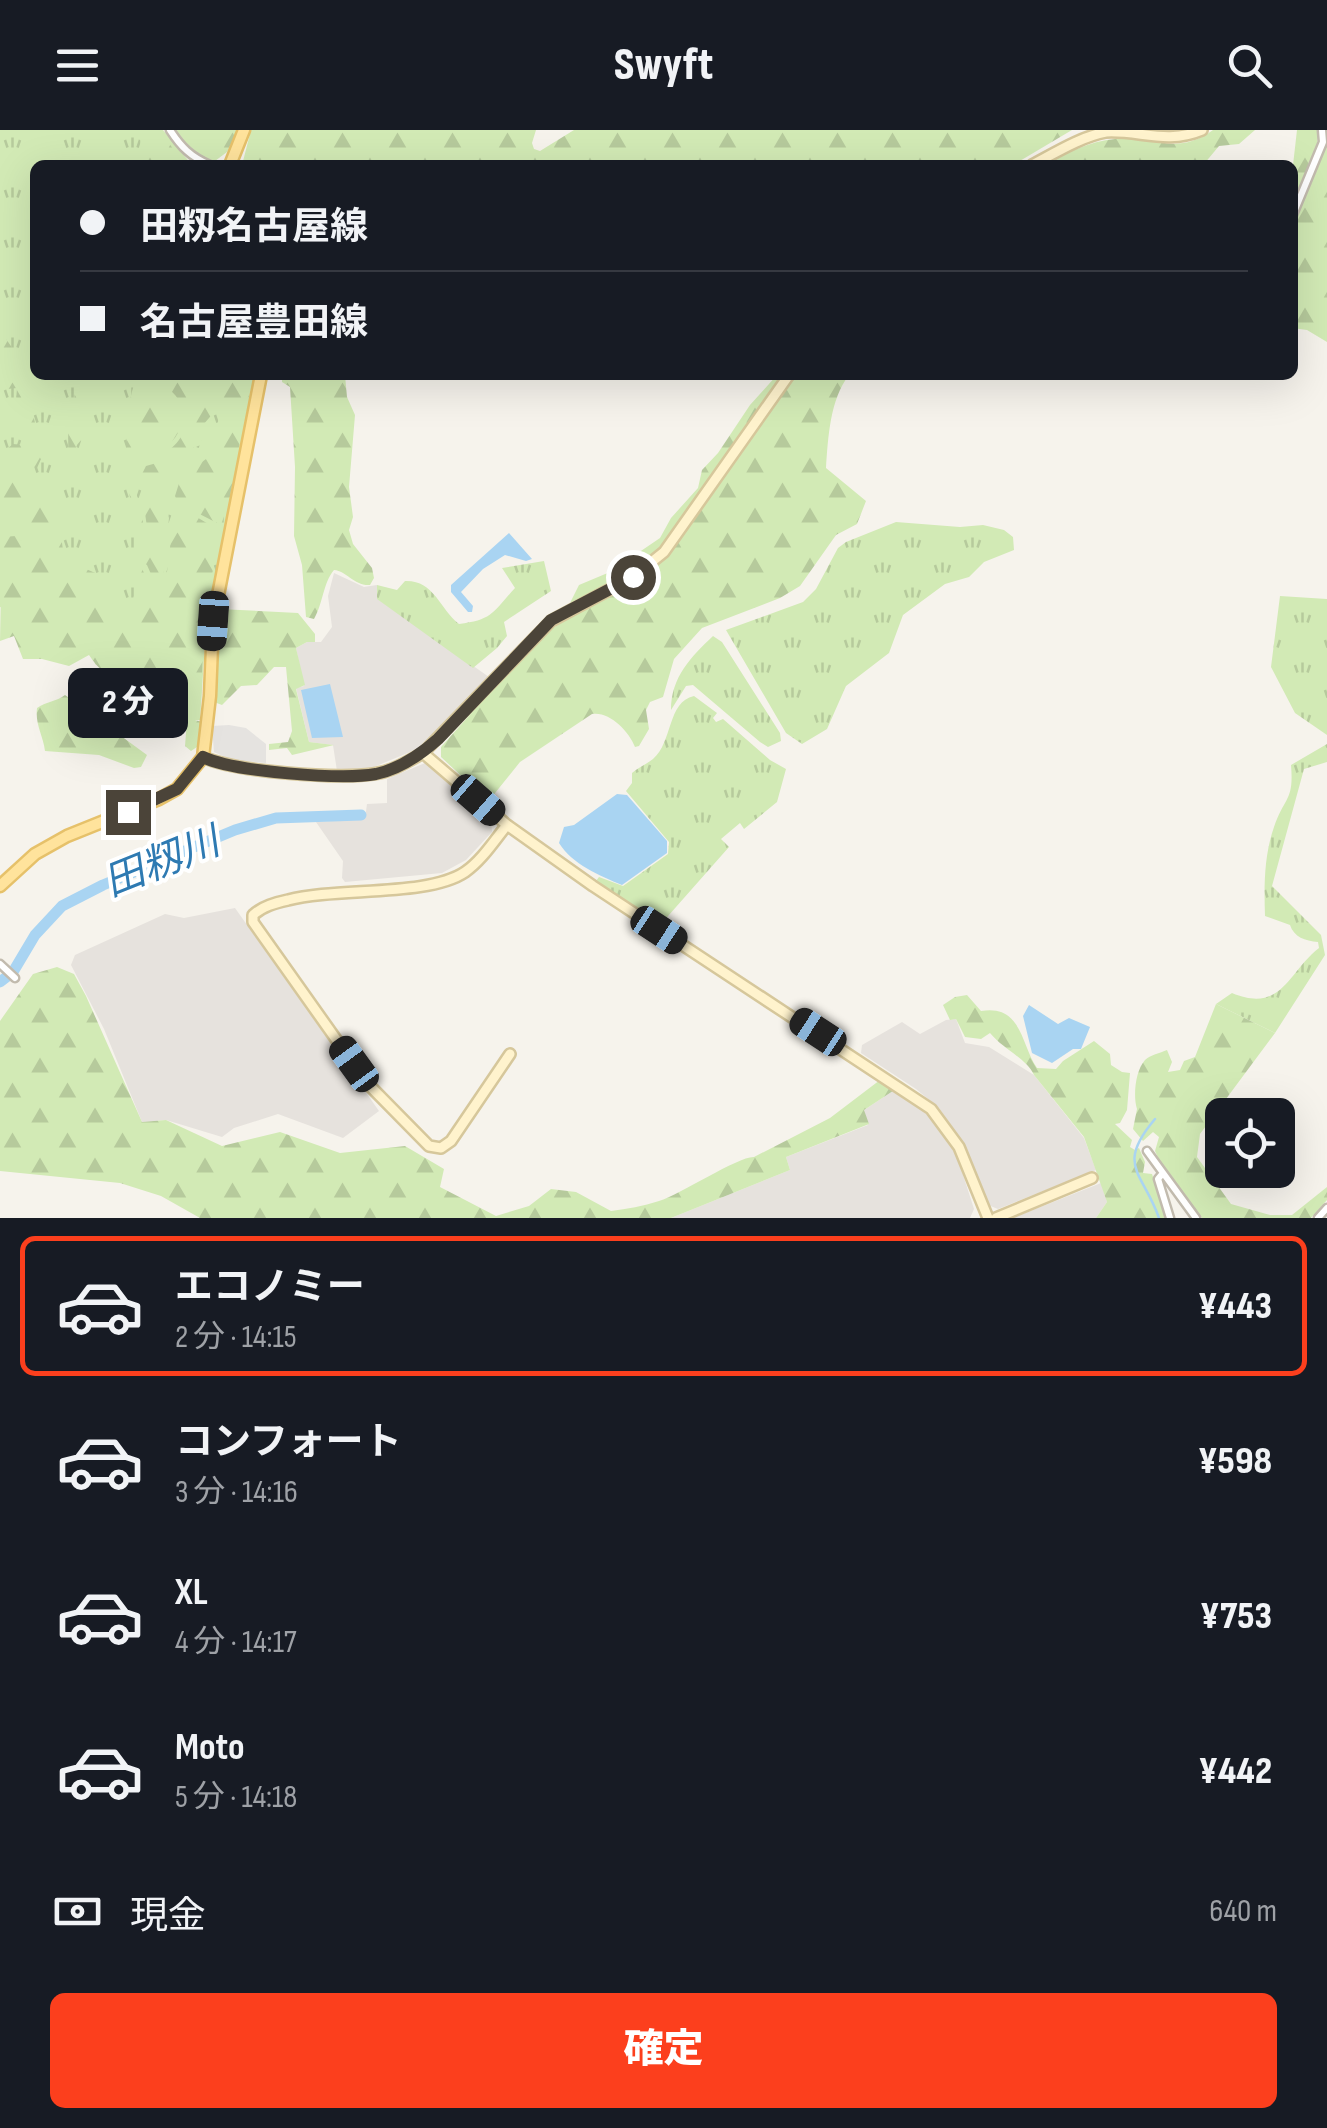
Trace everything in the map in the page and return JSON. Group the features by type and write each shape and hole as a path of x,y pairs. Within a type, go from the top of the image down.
{"main road":[{"path":"232,160 244,130"},
{"path":"0,886 34,854 177,789 203,757 213,621 260,380"}],"street":[{"path":"170,130 182,147 202,160"},
{"path":"1042,160 1110,131 1182,137 1202,130"},
{"path":"1298,202 1323,142 1322,130"},
{"path":"203,757 232,766 345,776 376,774 423,753 551,620 633,577 664,552 785,380"},
{"path":"423,753 507,826 932,1109 958,1146 988,1218"},
{"path":"507,826 479,860 452,879 425,886 309,895 262,908 253,916 253,922 367,1083 429,1146 440,1148 451,1141 510,1054"},
{"path":"1,966 14,977"},
{"path":"1147,1151 1196,1218"},
{"path":"1164,1173 1158,1178 1170,1218"},
{"path":"996,1218 1092,1178"},
{"path":"1318,1218 1327,1208"}],"shaded area":[{"path":"334,573 364,587 377,585 378,599 489,677 415,750 369,769 337,771 333,745 309,742 296,688 304,686 296,648 307,642 321,642 332,627 328,596"},
{"path":"212,726 246,728 266,744 266,763 232,760 214,752"},
{"path":"425,763 491,821 492,832 466,860 442,873 345,882 343,861 316,822 365,819 367,804 387,803 387,779"},
{"path":"235,908 379,1111 343,1138 278,1114 234,1128 222,1137 166,1120 142,1122 104,1029 71,965 75,955 165,914 184,918"},
{"path":"956,1019 965,1043 989,1047 1034,1075 1084,1138 1096,1170 998,1209 988,1205 962,1141 939,1108 861,1053 862,1045 902,1022 920,1034"},
{"path":"896,1089 914,1101 945,1134 956,1153 974,1209 970,1218 671,1218 790,1170 786,1157 868,1125 864,1110"},
{"path":"1101,1183 1107,1202 1096,1218 1013,1218"}],"green space":[{"path":"0,130 163,130 188,160 30,160 30,380 255,380 206,628 200,720 181,720 95,664 86,622 0,607"},
{"path":"135,130 160,130 181,160 142,160 140,138"},
{"path":"174,130 238,130 227,152 216,160 192,150"},
{"path":"251,130 536,130 532,143 540,151 574,130 1072,130 1021,160 243,160"},
{"path":"1213,130 1255,130 1239,144 1219,146 1207,160 1053,160 1106,140 1176,144"},
{"path":"1297,130 1318,130 1316,151 1298,199 1298,160 1294,160"},
{"path":"1327,130 1327,342 1298,329 1298,213"},
{"path":"0,316 8,329 6,339 15,352 13,364 21,369 28,391 23,404 33,414 39,441 36,446 41,459 37,468 28,464 29,479 39,480 49,473 57,507 52,525 62,543 64,557 27,537 21,524 23,510 0,506 0,489 15,471 7,449 13,444 24,445 20,437 22,427 15,416 17,388 7,389"},
{"path":"76,380 90,380 92,392 77,428 83,432 76,446 81,460 79,476 70,473 69,423 73,421 68,408 74,401"},
{"path":"136,380 154,380 172,404 179,430 170,443 138,468 136,484 144,533 138,557 132,553 137,527 128,484 126,444"},
{"path":"213,380 215,411 203,425 201,445 159,460 155,459 178,442 185,427 178,399 161,382"},
{"path":"217,380 251,380 229,502 221,525 178,503 175,496 181,477 213,454 220,409"},
{"path":"345,380 355,415 349,487 353,517 349,530 374,578 370,585 364,585 334,570 314,619 306,617 302,565 294,536 290,387 282,382"},
{"path":"772,380 781,380 649,560 570,603 579,585 610,572 660,538 671,518 698,488 702,470"},
{"path":"790,380 846,380 834,407 826,468 866,501 857,524 836,535 800,586 780,598 702,628 674,659 663,697 650,702 646,710 649,729 639,746 635,747 611,719 592,714 520,762 491,798 485,798 441,757 441,747 536,641 632,584 678,540"},
{"path":"192,453 194,460 167,483 162,493 169,518 163,581 157,588 147,565 141,561 147,527 140,478 146,466"},
{"path":"170,501 220,531 204,619 201,703 195,720 202,722 197,747 191,751 185,746 187,720 119,684 89,655 69,666 23,659 14,636 0,641 2,537 16,536 100,575 110,587 113,602 121,608 132,604 141,566 152,592 159,594 165,588 173,523"},
{"path":"896,522 983,525 1004,530 1013,537 1014,550 984,562 969,577 945,584 903,615 889,653 846,686 827,729 802,744 786,733 726,630 803,602 816,589 838,548"},
{"path":"544,561 551,591 504,622 507,636 473,668 377,599 377,585 397,590 405,581 415,582 430,590 459,624 479,620 491,614 515,588 502,568"},
{"path":"1280,596 1327,599 1327,735 1295,713 1271,667"},
{"path":"219,609 298,613 315,634 315,642 296,648 305,685 296,689 309,742 334,745 292,755 287,748 269,750 269,744 288,742 292,731 286,667 274,667 257,685 241,686 222,705 214,702"},
{"path":"713,636 722,642 780,733 781,741 768,747 760,742 693,685 686,686 671,710 678,678"},
{"path":"65,695 147,755 141,767 99,755 45,751 37,708"},
{"path":"694,696 717,713 713,718 716,722 723,719 786,769 777,802 744,829 740,823 721,839 729,847 661,924 596,881 599,877 623,886 668,854 669,842 626,791 632,783 632,773 659,752 679,706"},
{"path":"1327,744 1327,762 1304,769 1272,886 1321,935 1325,955 1275,1033 1216,1004 1232,993 1249,998 1273,994 1319,948 1318,942 1301,938 1290,925 1265,916 1265,882 1271,838 1290,792 1291,765"},
{"path":"57,967 74,974 142,1122 166,1120 222,1146 280,1132 340,1153 405,1146 444,1169 440,1187 496,1216 529,1206 551,1189 576,1192 611,1211 659,1201 830,1118 880,1080 896,1089 864,1110 869,1124 786,1157 790,1170 671,1218 200,1218 161,1196 120,1183 0,1171 0,1021 33,974"},
{"path":"967,995 981,1011 995,1010 1013,1020 1037,1068 1056,1069 1094,1041 1110,1054 1111,1065 1130,1073 1127,1110 1120,1123 1115,1124 1132,1140 1130,1147 1139,1148 1145,1162 1143,1173 1152,1174 1167,1218 1096,1218 1107,1202 1084,1137 1020,1059 990,1033 981,1039 965,1037 956,1019 950,1020 943,1005"},
{"path":"1216,1004 1275,1033 1227,1098 1205,1098 1205,1127 1200,1134 1197,1157 1205,1168 1205,1188 1219,1188 1231,1204 1270,1215 1292,1215 1327,1187 1327,1200 1311,1218 1202,1218 1160,1162 1155,1151 1159,1137 1153,1132 1143,1141 1133,1129 1136,1084 1145,1060 1167,1050 1172,1062 1168,1072 1180,1070 1184,1061 1195,1057"}],"water":[{"path":"509,533 532,559 505,555 483,569 461,592 473,606 472,612 468,612 451,592 451,585"},
{"path":"330,684 343,737 312,738 301,690"},
{"path":"617,794 627,795 667,841 667,853 622,885 579,863 559,843 564,827 574,825"},
{"path":"1029,1005 1058,1024 1069,1018 1090,1027 1081,1049 1073,1049 1052,1063 1032,1053 1023,1016"}],"waterway":[{"name":"田籾川","path":"0,982 13,972 35,935 62,906 103,885 235,830 276,818 361,815"},
{"path":"1155,1119 1136,1148 1134,1159 1159,1218"}],"route":[{"path":"128,812 177,789 203,757 232,766 345,776 376,774 397,767 423,753 438,739 551,620 633,577"}]}
